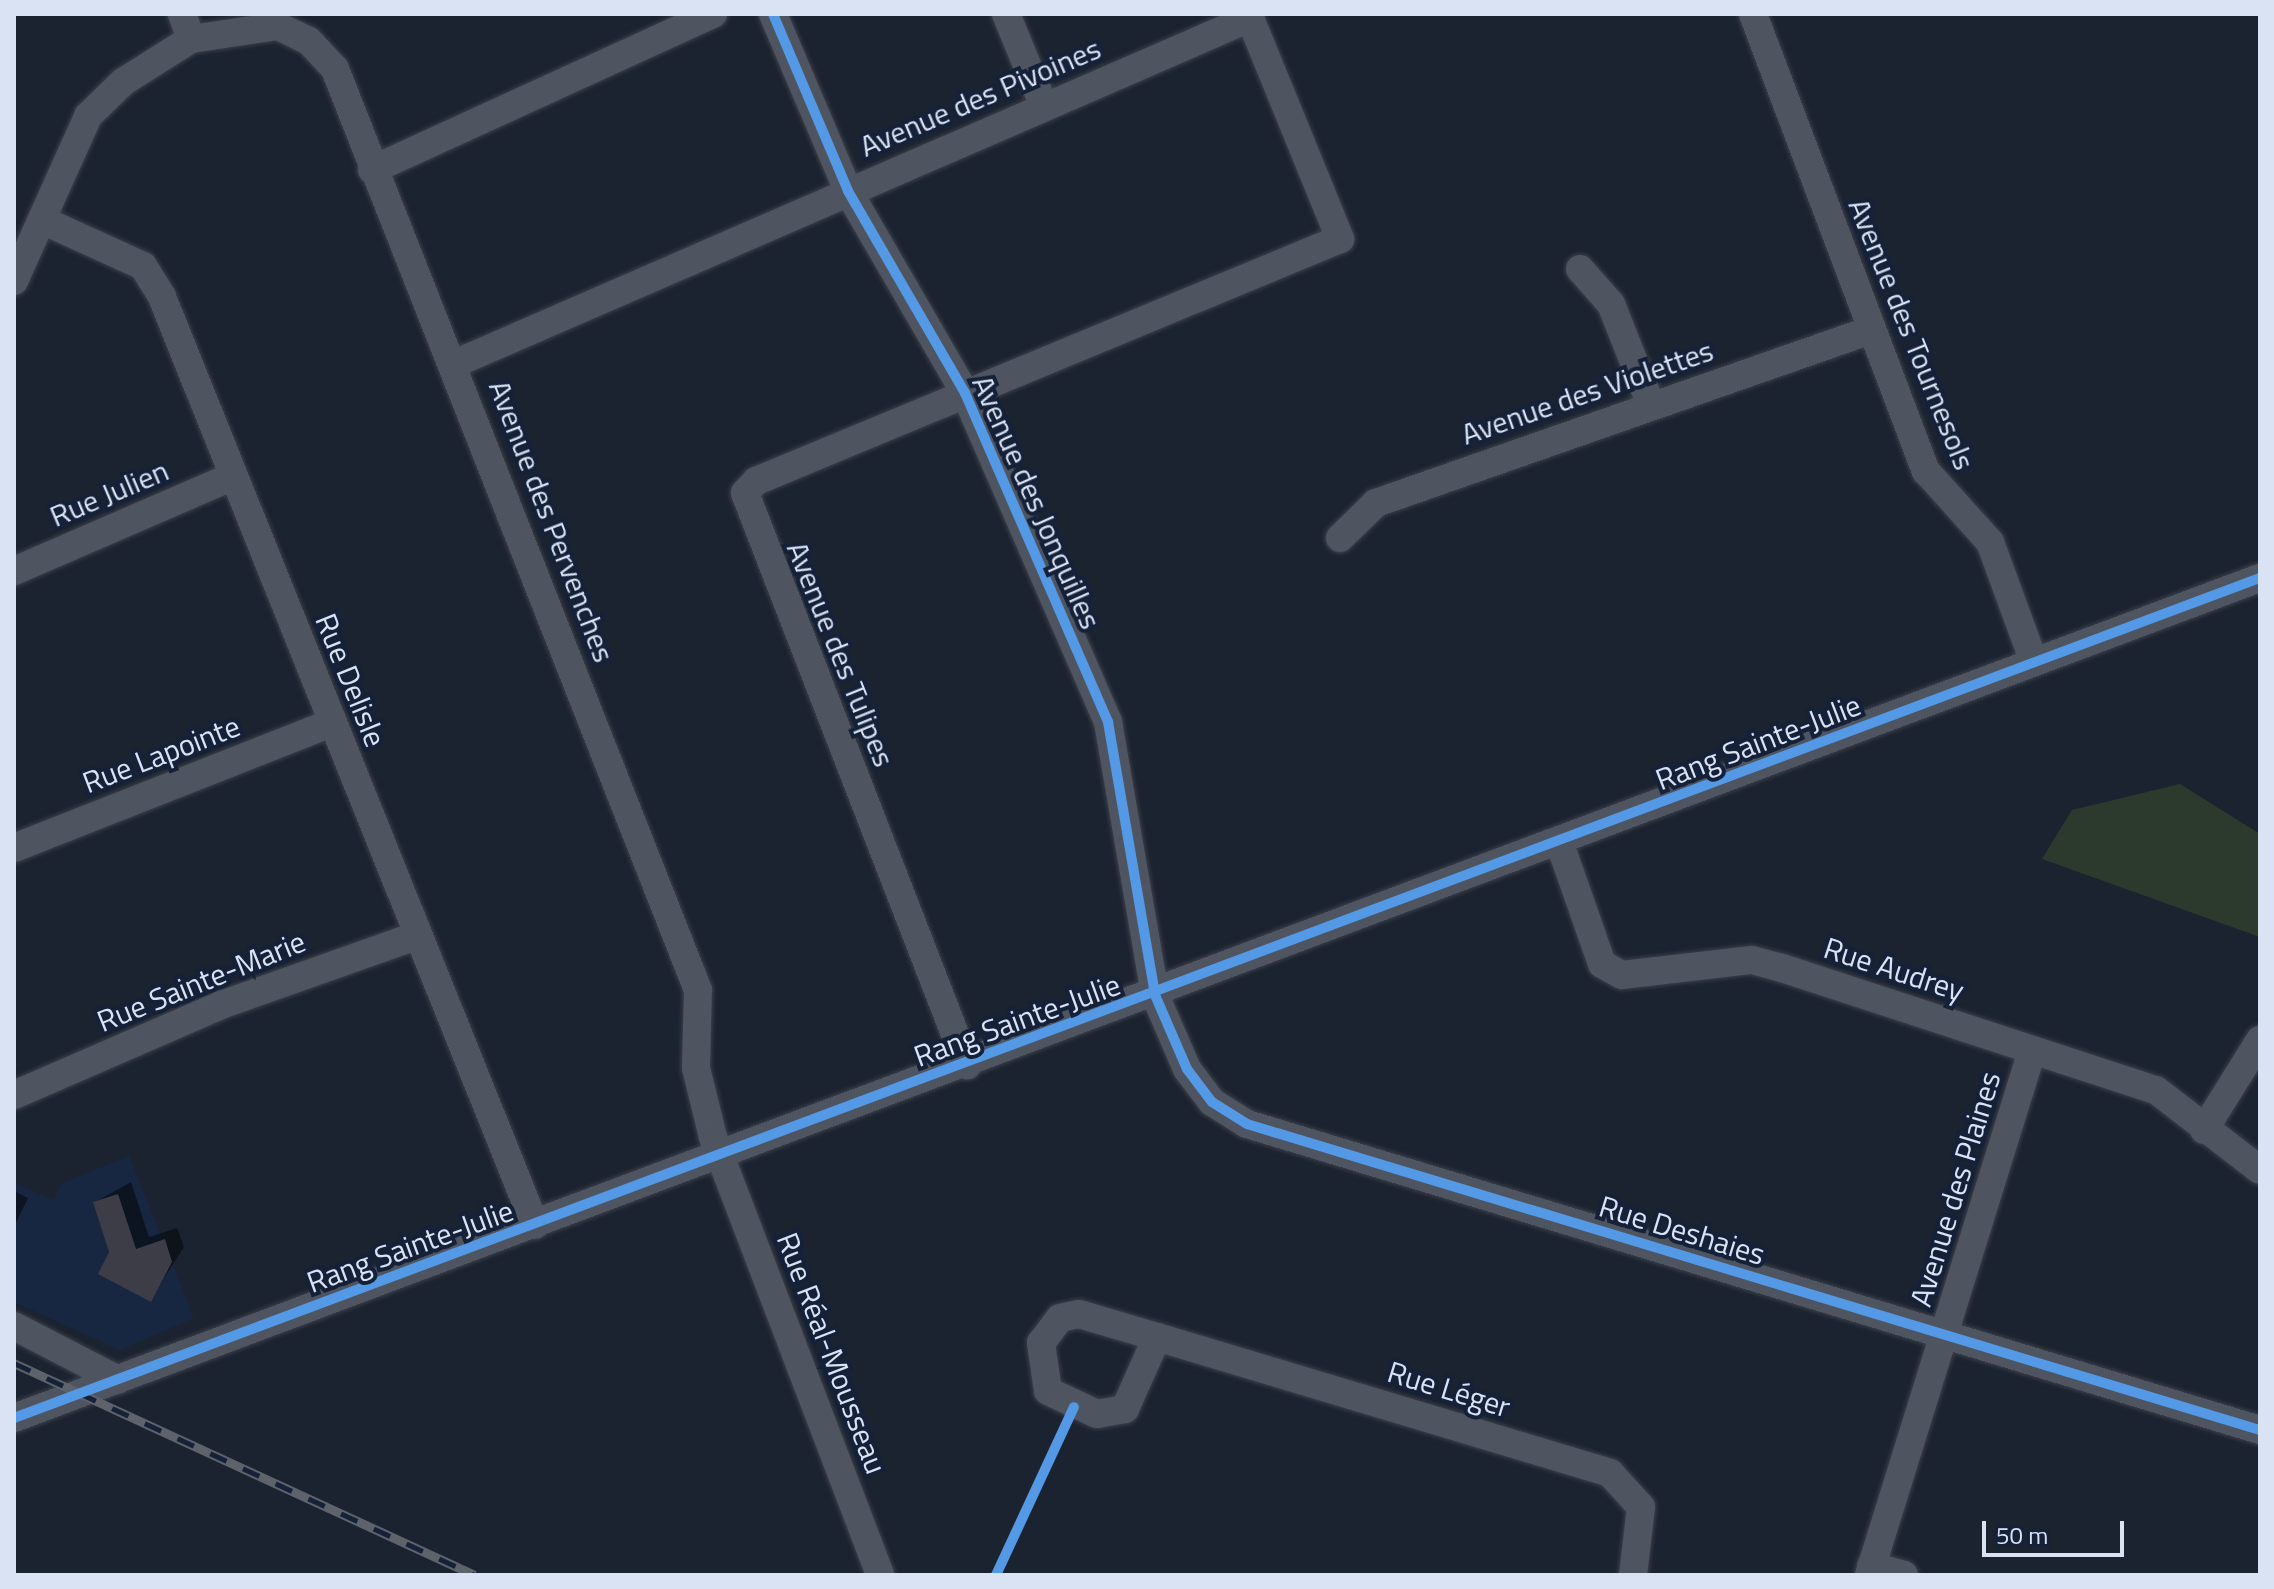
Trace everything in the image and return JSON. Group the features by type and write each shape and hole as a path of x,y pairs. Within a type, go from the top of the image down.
{"street":[{"path":"372,170 713,14"},
{"name":"Avenue des Jonquilles","path":"773,14 848,191 965,393 1108,722 1155,995"},
{"path":"1006,14 1044,106"},
{"name":"Avenue des Tournesols","path":"1753,14 1868,331 1938,493 1990,542 2034,662"},
{"name":"Avenue des Pivoines","path":"454,364 1250,18 1340,239 965,393"},
{"name":"Avenue des Pervenches","path":"187,27 278,26 309,41 335,69 372,170 454,364 698,990 696,1068 719,1157"},
{"path":"14,281 88,116 187,27"},
{"name":"Rue Delisle","path":"42,220 143,266 535,1225"},
{"path":"1580,269 1611,304 1651,405"},
{"name":"Avenue des Violettes","path":"1340,538 1376,503 1868,331"},
{"name":"Avenue des Tulipes","path":"965,393 756,481 744,498 967,1065"},
{"name":"Rue Julien","path":"14,571 231,477"},
{"name":"Rang Sainte-Julie","path":"14,1418 1560,844 2260,578"},
{"name":"Rue Lapointe","path":"14,848 332,723"},
{"name":"Rue Audrey","path":"1560,844 1602,964 1622,975 1752,960 2156,1090 2204,1130 2260,1170"},
{"name":"Rue Sainte-Marie","path":"14,1095 221,1005 416,936"},
{"name":"Rue Deshaies","path":"1155,995 1197,1086 1247,1124 2260,1430"},
{"path":"2204,1130 2260,1040"},
{"name":"Avenue des Plaines","path":"1870,1571 1947,1335 2032,1051"},
{"name":"Rue Réal-Mousseau","path":"719,1157 880,1575"},
{"path":"14,1326 118,1380"},
{"name":"Rue Léger","path":"1157,1337 1610,1473 1641,1507 1633,1575"},
{"path":"1870,1571 1904,1575"}],"shaded area":[{"path":"129,1156 194,1318 120,1350 14,1302 14,1183 54,1200 61,1184"}],"green space":[{"path":"2180,784 2260,834 2260,937 2042,859 2072,810"}],"building":[{"path":"118,1194 136,1249 165,1239 172,1262 151,1302 98,1274 109,1252 93,1202"}],"railway":[{"path":"14,1363 475,1575"}],"cycle path":[{"path":"773,14 848,191 965,393 1108,722 1155,995 1187,1069 1212,1102 1247,1124 2260,1430"},
{"path":"14,1418 2260,578"},
{"path":"996,1575 1074,1407"}]}
